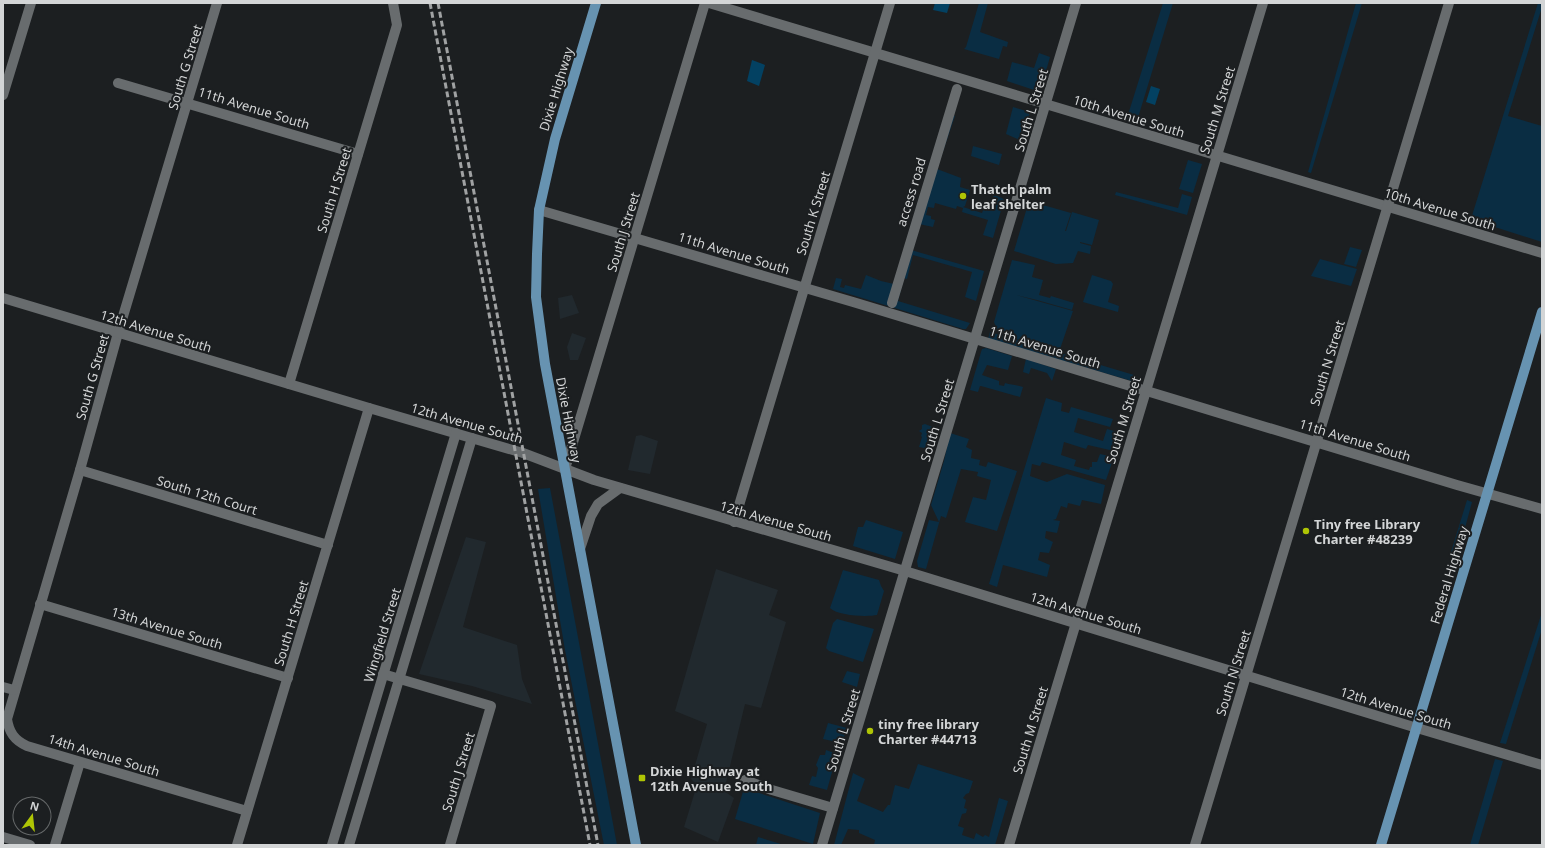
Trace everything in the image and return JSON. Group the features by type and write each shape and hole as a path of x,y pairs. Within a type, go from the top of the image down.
{"main road":[{"name":"Dixie Highway","path":"596,3 555,139 539,210 536,278 538,318 545,364 636,845"},
{"name":"Federal Highway","path":"1381,845 1542,312"}],"street":[{"path":"3,95 31,3"},
{"name":"South G Street","path":"14,690 80,470 118,333 217,3"},
{"name":"South H Street","path":"289,384 397,25 393,3"},
{"name":"South J Street","path":"565,469 705,3"},
{"name":"10th Avenue South","path":"709,3 1542,254"},
{"name":"South K Street","path":"734,522 890,3"},
{"name":"South L Street","path":"822,845 1076,3"},
{"name":"South M Street","path":"1009,845 1263,3"},
{"name":"South N Street","path":"1195,845 1449,3"},
{"name":"11th Avenue South","path":"118,83 187,102 358,154"},
{"name":"access road","path":"892,303 957,88"},
{"name":"11th Avenue South","path":"539,210 635,237 1487,494 1542,509"},
{"name":"12th Avenue South","path":"3,298 523,453 594,480 620,488 905,571 1542,765"},
{"name":"South H Street","path":"237,845 369,408"},
{"name":"Wingfield Street","path":"332,845 456,433"},
{"path":"349,845 472,438"},
{"name":"South 12th Court","path":"80,470 328,544"},
{"path":"580,548 591,516 598,504 620,488"},
{"name":"13th Avenue South","path":"40,604 288,678"},
{"path":"384,674 399,679"},
{"name":"South J Street","path":"399,679 492,706 450,845"},
{"path":"3,687 14,690"},
{"name":"14th Avenue South","path":"14,690 7,718 8,727 18,742 80,762 247,811"},
{"path":"366,734 381,739"},
{"path":"55,845 80,762"},
{"path":"745,780 772,790 833,808"},
{"path":"3,837 30,845"}],"shaded area":[{"path":"935,3 950,3 947,13 933,10"},
{"path":"979,3 988,3 980,32 1008,42 1007,47 1003,46 999,59 964,49 966,47"},
{"path":"1163,3 1173,3 1137,121 1127,118"},
{"path":"1356,3 1362,3 1311,173 1308,172"},
{"path":"1538,3 1542,3 1542,7 1508,116 1542,126 1542,242 1476,221 1475,223 1470,222"},
{"path":"1039,53 1050,57 1040,92 1007,81 1012,62 1034,68"},
{"path":"752,60 765,65 759,86 747,81"},
{"path":"1151,86 1160,89 1155,105 1146,102"},
{"path":"1013,107 1030,112 1022,141 1006,134"},
{"path":"948,114 955,116 937,169 961,178 960,187 970,190 965,206 963,207 982,213 986,202 991,202 994,195 1004,200 993,238 983,235 988,220 962,212 963,208 957,206 956,209 935,203 934,208 928,207 926,215 931,216 931,219 935,220 933,227 919,224 911,250 984,271 976,301 965,297 972,272 913,255 907,279 904,278 898,301 970,323 966,329 833,289 836,278 842,279 840,287 844,288 845,285 861,289 866,275 894,284"},
{"path":"973,146 1002,154 999,165 971,156"},
{"path":"1188,160 1202,164 1193,193 1179,189"},
{"path":"1116,192 1178,208 1182,194 1192,197 1187,215 1115,195"},
{"path":"1029,201 1071,213 1065,231 1072,212 1099,220 1092,245 1080,242 1091,246 1090,254 1078,251 1073,263 1056,264 1014,251"},
{"path":"1350,247 1362,250 1356,267 1344,264"},
{"path":"1320,259 1357,269 1351,286 1311,276"},
{"path":"1012,260 1035,265 1032,277 1043,280 1039,295 1050,298 1051,296 1074,303 1072,310 1016,295 1073,311 1059,352 999,334 994,322"},
{"path":"1092,275 1111,281 1113,284 1108,302 1119,306 1118,312 1083,302"},
{"path":"572,295 579,313 560,319 558,298"},
{"path":"990,332 1134,375 1132,381 988,339"},
{"path":"572,333 586,338 578,360 570,360 567,347"},
{"path":"986,348 1012,356 1008,370 987,365 982,375 999,381 999,385 1004,386 1005,383 1023,387 1020,397 981,386 978,392 970,390 982,349"},
{"path":"1026,359 1056,369 1052,381 1047,373 1031,368 1029,374 1023,372"},
{"path":"1046,398 1062,403 1061,411 1069,413 1071,407 1113,419 1110,427 1078,418 1074,432 1103,441 1107,429 1121,433 1114,451 1088,445 1086,449 1064,442 1061,455 1076,460 1074,466 1089,470 1090,467 1092,467 1092,462 1097,462 1100,454 1114,457 1106,480 1042,462 1040,466 1032,464 1030,476 1047,482 1067,474 1105,485 1101,504 1082,500 1080,506 1068,503 1067,508 1061,506 1056,519 1053,520 1060,521 1057,533 1046,531 1045,538 1053,542 1049,553 1040,552 1038,560 1050,565 1047,577 1003,565 997,587 989,584"},
{"path":"925,424 935,428 929,449 919,447 922,433 919,431 922,429 922,425"},
{"path":"950,433 969,439 966,447 972,450 971,458 980,460 979,465 986,467 988,462 1017,471 997,531 965,522 973,497 986,500 991,480 977,476 978,472 961,469 946,518 941,516 926,569 918,567 917,561 929,520 939,522 931,505 944,461"},
{"path":"641,435 658,441 650,474 628,470 636,436"},
{"path":"550,488 617,845 604,845 565,650 538,489"},
{"path":"1467,500 1472,502 1458,554 1451,552"},
{"path":"866,520 903,532 895,559 853,546 858,527 863,527"},
{"path":"466,537 486,542 463,627 517,645 522,679 532,704 472,686 419,674"},
{"path":"716,569 778,590 769,615 786,622 761,708 745,704 724,791 734,798 718,842 684,827 697,785 691,779 707,724 675,711"},
{"path":"843,570 879,580 884,591 877,615 860,616 839,613 830,608"},
{"path":"1542,612 1542,629 1506,744 1500,743"},
{"path":"837,619 874,629 863,662 829,651 826,648 833,623"},
{"path":"847,671 860,674 857,687 842,682"},
{"path":"828,723 847,728 842,743 823,739"},
{"path":"826,750 837,754 827,790 809,785 812,776 816,777 818,768 816,765 820,755 825,755"},
{"path":"1495,759 1503,761 1478,845 1470,845"},
{"path":"918,764 973,781 969,793 963,798 966,800 964,808 967,809 966,813 962,814 958,826 964,828 962,835 974,839 976,833 983,837 985,835 989,837 999,798 1008,801 995,845 874,845 875,840 859,833 859,830 848,829 841,845 834,845 853,773 865,779 857,801 883,812 888,805 890,805 895,785 909,789"},
{"path":"744,788 820,813 813,844 735,819"},
{"path":"758,837 784,845 756,845"}],"railway":[{"path":"430,3 590,845"},
{"path":"438,3 598,845"}],"place":[{"name":"Thatch palm leaf shelter","path":"963,196"},
{"name":"Tiny free Library Charter #48239","path":"1306,531"},
{"name":"tiny free library Charter #44713","path":"870,731"},
{"name":"Dixie Highway at 12th Avenue South","path":"642,778"}]}
